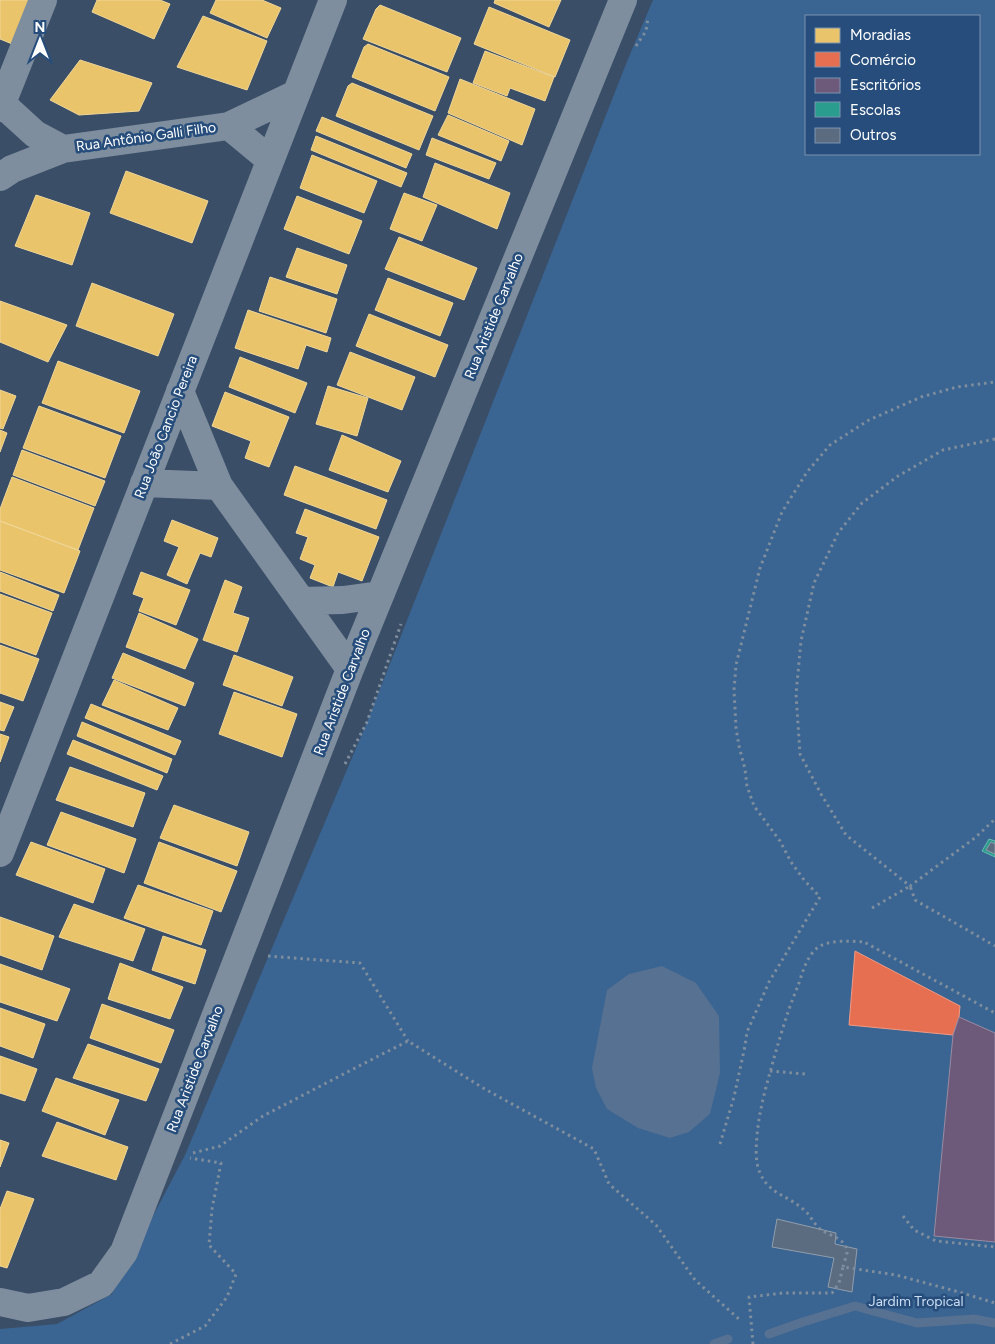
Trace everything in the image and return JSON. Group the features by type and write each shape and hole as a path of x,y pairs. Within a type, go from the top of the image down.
{"street":[{"path":"1,104 43,0"},
{"name":"Rua João Cancio Pereira","path":"0,853 333,0"},
{"name":"Rua Aristide Carvalho","path":"0,1302 28,1308 64,1302 101,1284 124,1252 350,669 623,0"},
{"name":"Rua Antônio Galli Filho","path":"0,177 12,169 63,149 228,126 296,94"},
{"name":"Rua Antônio Galli Filho","path":"1,104 35,134 63,149"},
{"name":"Rua Antônio Galli Filho","path":"228,126 270,160"},
{"path":"180,391 219,486 350,669"},
{"path":"144,483 219,486"},
{"path":"301,601 343,600 380,595"}],"path":[{"path":"720,1144 734,1097 747,1032 758,1004 777,968 820,897 804,880 791,862 780,841 754,806 747,786 739,746 734,690 736,665 760,568 782,512 807,472 830,445 869,420 921,397 957,387 995,382"},
{"path":"995,439 943,450 898,476 862,504 838,533 814,583 801,640 796,694 800,754 846,835 910,886 914,900 995,946"},
{"path":"872,908 910,886 976,837 995,818"},
{"path":"753,1344 749,1297 783,1292 824,1294 832,1292 839,1283 847,1251 843,1241 819,1228 804,1209 765,1183 759,1171 756,1151 757,1134 770,1071 802,971 815,950 824,944 849,941 864,942 995,1013"},
{"path":"264,955 360,963 408,1041 483,1088 594,1149 609,1184 656,1225 695,1280 740,1320"},
{"path":"170,1344 205,1326 227,1297 236,1274 209,1245 212,1209 221,1163 187,1156 220,1146 263,1116 408,1041"},
{"path":"770,1071 805,1074"},
{"path":"903,1216 914,1230 936,1241 995,1247"},
{"path":"843,1267 896,1275 995,1303"}],"green space":[{"name":"Jardim Tropical","path":"653,0 995,0 995,1344 0,1344 0,1329 57,1324 112,1294 185,1155 367,722 628,59"}],"shaded area":[{"path":"662,966 696,983 719,1016 720,1073 710,1114 689,1132 670,1138 638,1128 607,1109 596,1088 592,1068 607,990 629,974"}],"building: Moradias":[{"path":"0,0 36,0 17,46 0,39"},
{"path":"97,0 160,0 170,4 154,39 92,12"},
{"path":"216,0 262,0 281,8 267,38 210,13"},
{"path":"495,0 561,0 549,27 494,3"},
{"path":"380,5 461,38 447,72 363,39 376,9"},
{"path":"489,7 570,40 555,77 474,44"},
{"path":"203,16 267,41 247,90 177,67"},
{"path":"368,44 449,77 435,111 352,77 364,47"},
{"path":"485,51 554,77 545,101 510,88 507,96 473,83"},
{"path":"80,60 152,83 139,111 79,115 50,100"},
{"path":"460,79 535,109 522,145 448,113"},
{"path":"352,83 433,116 419,150 336,116 348,86"},
{"path":"448,115 509,141 501,161 438,135"},
{"path":"322,117 412,154 406,168 316,131"},
{"path":"316,136 407,173 401,187 311,150"},
{"path":"432,138 496,163 489,179 426,155"},
{"path":"312,155 377,181 364,213 300,188"},
{"path":"435,163 510,193 497,229 423,197"},
{"path":"126,171 208,201 192,243 110,213"},
{"path":"404,193 437,205 422,241 390,229"},
{"path":"36,195 90,213 72,265 15,246"},
{"path":"297,196 362,221 349,254 284,229"},
{"path":"399,237 477,268 464,300 385,269"},
{"path":"297,248 347,265 337,294 286,277"},
{"path":"270,277 337,299 326,333 259,311"},
{"path":"388,278 453,303 440,336 375,310"},
{"path":"92,283 174,314 158,356 76,326"},
{"path":"0,301 67,325 48,362 0,342"},
{"path":"248,310 331,338 327,352 306,345 298,369 235,348"},
{"path":"369,314 448,345 435,377 356,346"},
{"path":"350,352 415,377 402,410 337,385"},
{"path":"240,357 307,383 295,413 229,387"},
{"path":"58,361 140,391 124,433 42,403"},
{"path":"328,386 368,398 357,436 316,424"},
{"path":"0,390 16,396 3,429 0,428"},
{"path":"225,392 289,417 269,467 245,458 251,441 212,426"},
{"path":"39,406 121,436 105,478 23,448"},
{"path":"0,430 7,433 0,452"},
{"path":"342,435 401,461 388,492 329,470"},
{"path":"22,450 105,481 95,506 13,475"},
{"path":"295,466 387,500 376,529 284,495"},
{"path":"12,477 94,508 78,550 0,521 0,509"},
{"path":"305,509 379,537 362,581 338,572 333,587 310,578 315,565 300,559 308,537 296,533"},
{"path":"172,520 218,538 211,557 200,553 187,584 167,575 179,547 164,541"},
{"path":"0,521 80,551 64,593 0,570"},
{"path":"0,572 59,595 53,611 0,591"},
{"path":"141,572 190,590 176,625 139,611 144,598 133,594"},
{"path":"225,580 242,587 233,613 249,618 237,652 203,640"},
{"path":"0,594 52,613 36,655 0,642"},
{"path":"139,613 198,639 185,669 126,647"},
{"path":"0,645 39,659 23,701 0,693"},
{"path":"123,653 194,683 185,706 112,678"},
{"path":"234,655 293,677 282,706 223,685"},
{"path":"114,680 178,708 168,730 102,705"},
{"path":"234,692 297,714 282,757 219,734"},
{"path":"0,702 14,707 4,731 0,730"},
{"path":"91,704 181,741 175,755 85,718"},
{"path":"82,722 172,759 167,773 77,736"},
{"path":"0,734 9,737 0,762"},
{"path":"73,740 163,776 157,790 67,754"},
{"path":"70,767 145,793 133,827 56,800"},
{"path":"174,805 249,832 237,866 160,838"},
{"path":"61,812 136,839 124,873 47,845"},
{"path":"31,842 105,869 93,903 16,875"},
{"path":"159,842 237,871 221,912 144,883"},
{"path":"138,885 213,911 201,945 124,918"},
{"path":"74,904 145,929 133,961 59,937"},
{"path":"0,917 54,936 42,970 0,955"},
{"path":"163,936 206,950 195,984 152,970"},
{"path":"120,963 183,987 170,1019 108,999"},
{"path":"0,964 70,989 57,1021 0,1002"},
{"path":"102,1004 174,1030 161,1063 90,1038"},
{"path":"0,1008 45,1024 33,1058 0,1046"},
{"path":"88,1044 159,1069 146,1101 73,1078"},
{"path":"0,1056 37,1069 25,1101 0,1093"},
{"path":"56,1078 119,1100 105,1135 42,1111"},
{"path":"57,1122 128,1147 116,1180 42,1156"},
{"path":"0,1140 9,1143 0,1167"},
{"path":"7,1191 34,1199 7,1268 0,1266 0,1209"}],"building: Comércio":[{"path":"855,951 960,1006 959,1017 953,1035 849,1025"}],"building: Escritórios":[{"path":"959,1017 995,1033 995,1242 934,1236 953,1035"}],"building: Escolas":[{"path":"989,839 995,841 995,857 982,851"}],"building: Outros":[{"path":"991,842 995,844 995,854 986,850"},
{"path":"777,1219 836,1233 835,1244 857,1249 852,1292 828,1287 834,1258 772,1247"}],"waterway":[{"path":"769,1334 855,1306 917,1323 974,1319 995,1323"},
{"path":"714,1344 728,1339"}]}
